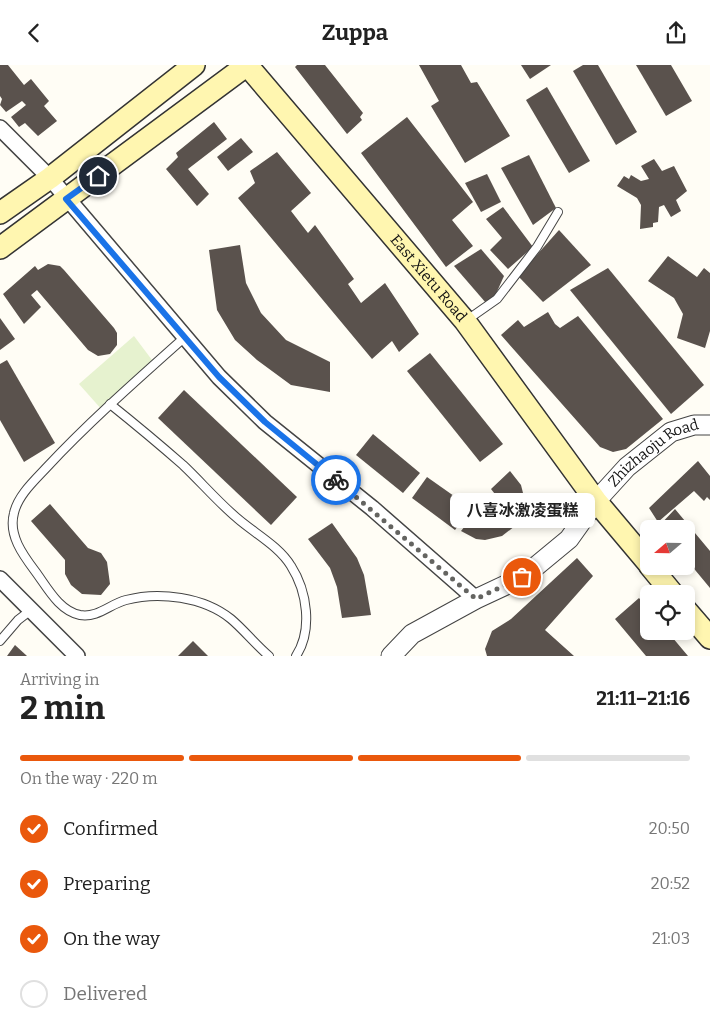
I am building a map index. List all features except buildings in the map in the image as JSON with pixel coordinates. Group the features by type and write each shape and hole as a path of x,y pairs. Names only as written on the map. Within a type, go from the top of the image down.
{"main road":[{"path":"0,213 50,178 194,65"},
{"path":"0,248 247,65"},
{"name":"East Xietu Road","path":"247,65 465,321 596,501 640,553"},
{"name":"East Xietu Road","path":"658,575 666,585"},
{"path":"695,620 709,635"}],"street":[{"path":"0,128 50,178 219,377 265,422 372,508 476,599"},
{"name":"Zhizhaoju Road","path":"391,656 412,634 476,599 507,586 529,572 569,539 596,501 627,467 671,432 694,425 709,423"},
{"path":"0,579 77,656"}],"lane":[{"path":"465,321 497,299 537,247 558,212"},
{"path":"185,337 110,404 68,445 20,499 14,513 14,527 21,552 52,595 72,613 91,615 128,599 156,596 180,598 204,605 230,619 269,656"},
{"path":"110,404 183,465 236,517 277,550 289,563 300,585 305,608 305,631 296,656"},
{"path":"0,641 18,620 31,610"}],"green space":[{"path":"134,336 155,364 103,411 79,384"}],"way so far":[{"path":"336,480 372,508 476,599 507,586 522,577"}],"place":[{"name":"八喜冰激凌蛋糕","path":"522,577"}],"route":[{"path":"98,176 66,199 219,377 265,422 336,480"}]}
